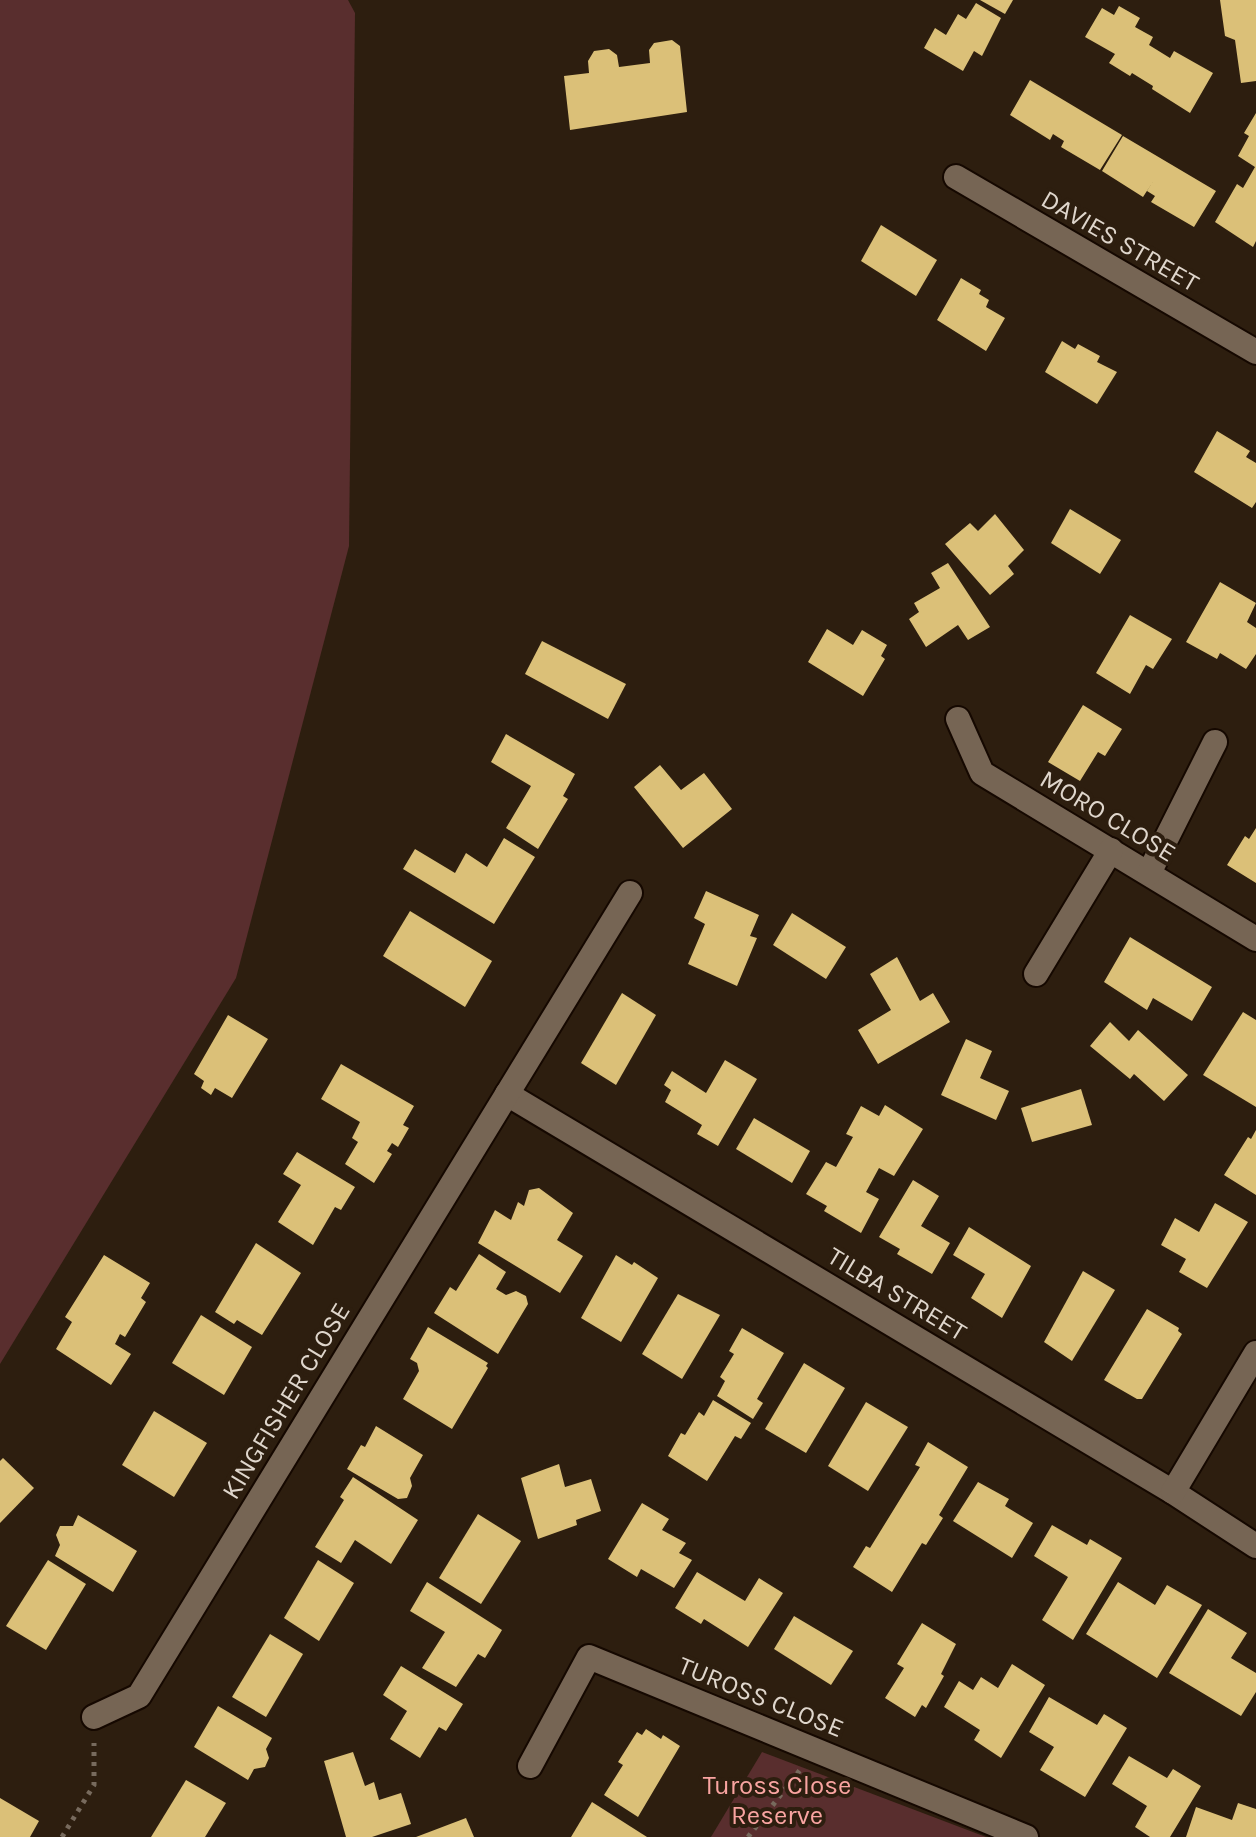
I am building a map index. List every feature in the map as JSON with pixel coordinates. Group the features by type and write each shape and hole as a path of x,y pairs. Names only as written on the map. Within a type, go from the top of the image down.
{"street":[{"name":"DAVIES STREET","path":"956,177 1256,352"},
{"name":"MORO CLOSE","path":"958,719 982,773 1256,939"},
{"path":"1149,873 1215,742"},
{"path":"1036,974 1111,850"},
{"name":"KINGFISHER CLOSE","path":"94,1717 139,1696 630,893"},
{"name":"TILBA STREET","path":"507,1094 1173,1492 1256,1546"},
{"path":"1173,1492 1256,1353"},
{"name":"TUROSS CLOSE","path":"530,1766 589,1657 1026,1837"}],"path":[{"path":"62,1837 94,1785 94,1717"},
{"path":"748,1837 799,1774 810,1747"}],"green space":[{"path":"0,0 348,0 355,13 349,546 236,978 0,1364"},
{"name":"Tuross Close Reserve","path":"762,1752 986,1837 711,1837"}],"building":[{"path":"980,0 1013,0 1005,14"},
{"path":"1220,0 1256,0 1256,81 1241,83 1235,40 1225,36"},
{"path":"976,3 1001,18 982,56 974,51 963,71 924,48 935,28 946,35 958,14 966,19"},
{"path":"1119,6 1140,18 1135,27 1153,37 1149,45 1170,58 1174,51 1213,73 1190,113 1132,73 1130,76 1109,63 1115,54 1085,37 1102,8 1114,15"},
{"path":"672,40 680,46 687,112 570,130 564,76 589,73 588,61 594,51 609,49 617,55 619,67 650,63 649,50 654,43"},
{"path":"1030,80 1122,135 1100,170 1061,147 1064,141 1053,134 1050,140 1010,115"},
{"path":"1256,113 1256,241 1253,247 1215,222 1237,184 1243,188 1255,167 1238,156 1249,136 1244,133"},
{"path":"1123,136 1216,191 1194,227 1151,202 1155,196 1147,191 1154,180 1143,197 1102,171"},
{"path":"881,225 937,260 916,296 861,261"},
{"path":"961,278 981,290 979,294 989,300 986,307 1005,318 986,351 937,320"},
{"path":"1062,341 1075,349 1078,344 1100,356 1097,362 1117,372 1097,404 1045,372"},
{"path":"1217,431 1250,451 1246,457 1256,463 1256,502 1252,508 1194,472"},
{"path":"1070,509 1121,540 1100,574 1051,543"},
{"path":"995,514 1024,550 1008,566 1014,574 990,595 945,544 970,523 978,531"},
{"path":"948,563 990,627 968,640 958,625 926,647 909,619 919,612 914,603 940,588 931,573"},
{"path":"1220,582 1256,603 1247,622 1256,628 1256,654 1246,669 1220,653 1217,659 1186,642"},
{"path":"1130,615 1172,639 1153,669 1146,665 1130,694 1096,673"},
{"path":"827,629 853,645 862,630 887,645 881,656 885,659 863,696 808,662"},
{"path":"542,641 626,684 608,719 525,674"},
{"path":"1083,705 1122,729 1105,756 1098,752 1080,781 1048,762"},
{"path":"506,734 575,774 563,796 568,799 538,849 506,828 531,786 491,762"},
{"path":"660,765 681,790 704,773 732,809 683,848 634,787"},
{"path":"1256,828 1256,883 1227,865 1245,836 1249,839"},
{"path":"504,838 535,857 494,924 403,869 415,849 455,873 466,853 487,867"},
{"path":"706,891 759,915 750,936 757,938 737,986 688,964 705,924 694,918"},
{"path":"410,911 492,961 465,1007 383,956"},
{"path":"792,913 846,947 826,979 773,945"},
{"path":"1130,937 1212,987 1192,1021 1153,998 1147,1010 1104,982"},
{"path":"897,957 920,1001 933,993 950,1022 878,1064 858,1030 891,1010 870,974"},
{"path":"622,993 656,1015 616,1085 581,1063"},
{"path":"1243,1012 1256,1020 1256,1107 1203,1075"},
{"path":"228,1015 268,1039 232,1098 215,1088 211,1095 201,1088 204,1081 194,1074"},
{"path":"1110,1022 1129,1041 1138,1030 1188,1075 1164,1101 1134,1074 1130,1079 1090,1046"},
{"path":"966,1039 992,1051 980,1078 1009,1091 996,1120 941,1095"},
{"path":"725,1060 757,1079 718,1146 697,1134 702,1125 665,1102 671,1090 664,1085 672,1071 706,1093"},
{"path":"341,1064 414,1106 403,1125 409,1128 398,1147 392,1143 387,1151 392,1154 374,1183 345,1164 358,1142 352,1138 360,1122 321,1099"},
{"path":"1081,1089 1092,1125 1032,1142 1021,1108"},
{"path":"885,1105 923,1129 894,1176 879,1168 866,1192 879,1199 861,1233 824,1211 827,1206 806,1194 826,1162 836,1167 853,1137 846,1134 861,1106 879,1116"},
{"path":"754,1118 810,1151 792,1183 736,1149"},
{"path":"1256,1130 1256,1195 1224,1175 1248,1137 1251,1139"},
{"path":"297,1152 355,1187 341,1210 335,1207 313,1245 278,1222 301,1185 283,1174"},
{"path":"913,1180 939,1196 921,1226 950,1243 932,1274 897,1254 900,1249 879,1237"},
{"path":"539,1188 573,1213 557,1240 583,1256 560,1293 478,1243 495,1210 511,1220 518,1202 524,1206 529,1190"},
{"path":"1215,1203 1248,1222 1207,1288 1179,1272 1186,1259 1161,1245 1175,1218 1199,1232"},
{"path":"969,1227 1031,1266 1002,1318 971,1298 985,1274 953,1255"},
{"path":"256,1243 301,1273 262,1335 237,1320 234,1324 215,1312"},
{"path":"479,1254 506,1272 496,1289 506,1295 516,1291 526,1296 528,1304 498,1354 434,1313 450,1287 456,1291"},
{"path":"104,1255 150,1283 141,1298 146,1302 125,1337 120,1334 115,1344 131,1354 111,1385 56,1349 72,1322 65,1317"},
{"path":"616,1255 632,1265 634,1262 658,1278 621,1342 581,1318"},
{"path":"1083,1271 1115,1290 1072,1361 1044,1342"},
{"path":"678,1294 720,1315 682,1379 642,1354"},
{"path":"1147,1309 1179,1328 1182,1334 1142,1399 1137,1399 1104,1380"},
{"path":"201,1315 252,1347 224,1395 172,1363"},
{"path":"428,1327 488,1363 452,1429 403,1399 419,1371 417,1363 410,1359"},
{"path":"742,1328 784,1353 757,1399 763,1403 753,1419 717,1396 725,1381 720,1377 734,1354 729,1351"},
{"path":"804,1363 845,1388 806,1453 765,1429"},
{"path":"713,1400 751,1423 741,1439 735,1436 707,1481 668,1456 681,1433 685,1435 699,1412 704,1416"},
{"path":"866,1402 908,1427 868,1491 828,1466"},
{"path":"154,1411 207,1443 174,1497 122,1465"},
{"path":"376,1426 423,1455 410,1478 412,1486 407,1498 398,1499 347,1469 361,1445 365,1447"},
{"path":"928,1442 968,1467 939,1515 943,1518 926,1545 922,1543 892,1592 853,1567 866,1546 870,1548 920,1467 915,1465"},
{"path":"3,1458 34,1488 0,1523 0,1461"},
{"path":"559,1464 565,1487 591,1479 601,1511 576,1520 577,1525 538,1539 521,1478"},
{"path":"353,1477 418,1520 391,1564 355,1540 341,1563 315,1547 344,1500 340,1497"},
{"path":"978,1482 1009,1499 1005,1506 1033,1523 1012,1558 953,1521"},
{"path":"642,1503 669,1519 662,1530 686,1543 679,1553 692,1560 674,1588 641,1569 637,1577 608,1559"},
{"path":"478,1514 521,1541 481,1604 439,1578"},
{"path":"78,1515 137,1551 113,1592 55,1556 60,1545 56,1535 60,1526 73,1526"},
{"path":"1052,1525 1087,1545 1090,1539 1122,1558 1073,1640 1042,1620 1068,1577 1034,1556"},
{"path":"48,1560 86,1584 46,1650 6,1626"},
{"path":"318,1560 354,1583 319,1641 284,1618"},
{"path":"697,1572 745,1601 759,1578 783,1593 748,1647 704,1619 701,1624 675,1608"},
{"path":"427,1582 502,1630 485,1658 478,1654 456,1687 422,1668 445,1632 410,1611"},
{"path":"1118,1582 1155,1605 1167,1585 1202,1605 1157,1678 1086,1634"},
{"path":"1208,1609 1247,1633 1231,1658 1256,1673 1256,1692 1241,1716 1169,1673"},
{"path":"794,1616 853,1651 831,1685 774,1649"},
{"path":"922,1623 956,1644 941,1674 944,1676 926,1708 922,1705 915,1717 885,1698 904,1668 897,1664"},
{"path":"270,1634 303,1654 266,1717 232,1697"},
{"path":"1012,1664 1045,1685 1001,1758 974,1740 980,1730 944,1707 959,1681 973,1690 981,1677 998,1688"},
{"path":"401,1666 463,1704 446,1731 439,1727 420,1758 390,1739 407,1711 383,1695"},
{"path":"1049,1697 1097,1725 1104,1714 1127,1728 1085,1797 1040,1770 1054,1747 1029,1732"},
{"path":"218,1706 272,1738 266,1749 269,1758 265,1767 254,1769 248,1780 194,1747"},
{"path":"646,1729 680,1746 638,1817 604,1795 623,1765 618,1762 637,1732 642,1735"},
{"path":"353,1752 365,1786 374,1782 379,1800 401,1793 411,1824 372,1837 346,1837 324,1761"},
{"path":"1129,1756 1167,1778 1173,1769 1201,1786 1170,1837 1150,1837 1135,1827 1147,1806 1112,1784"},
{"path":"186,1780 226,1803 205,1837 151,1837"},
{"path":"0,1798 39,1821 30,1837 0,1837"},
{"path":"592,1802 647,1837 571,1837"},
{"path":"1238,1803 1256,1809 1256,1837 1186,1837 1196,1807 1232,1820"},
{"path":"466,1818 474,1837 416,1837"}]}
